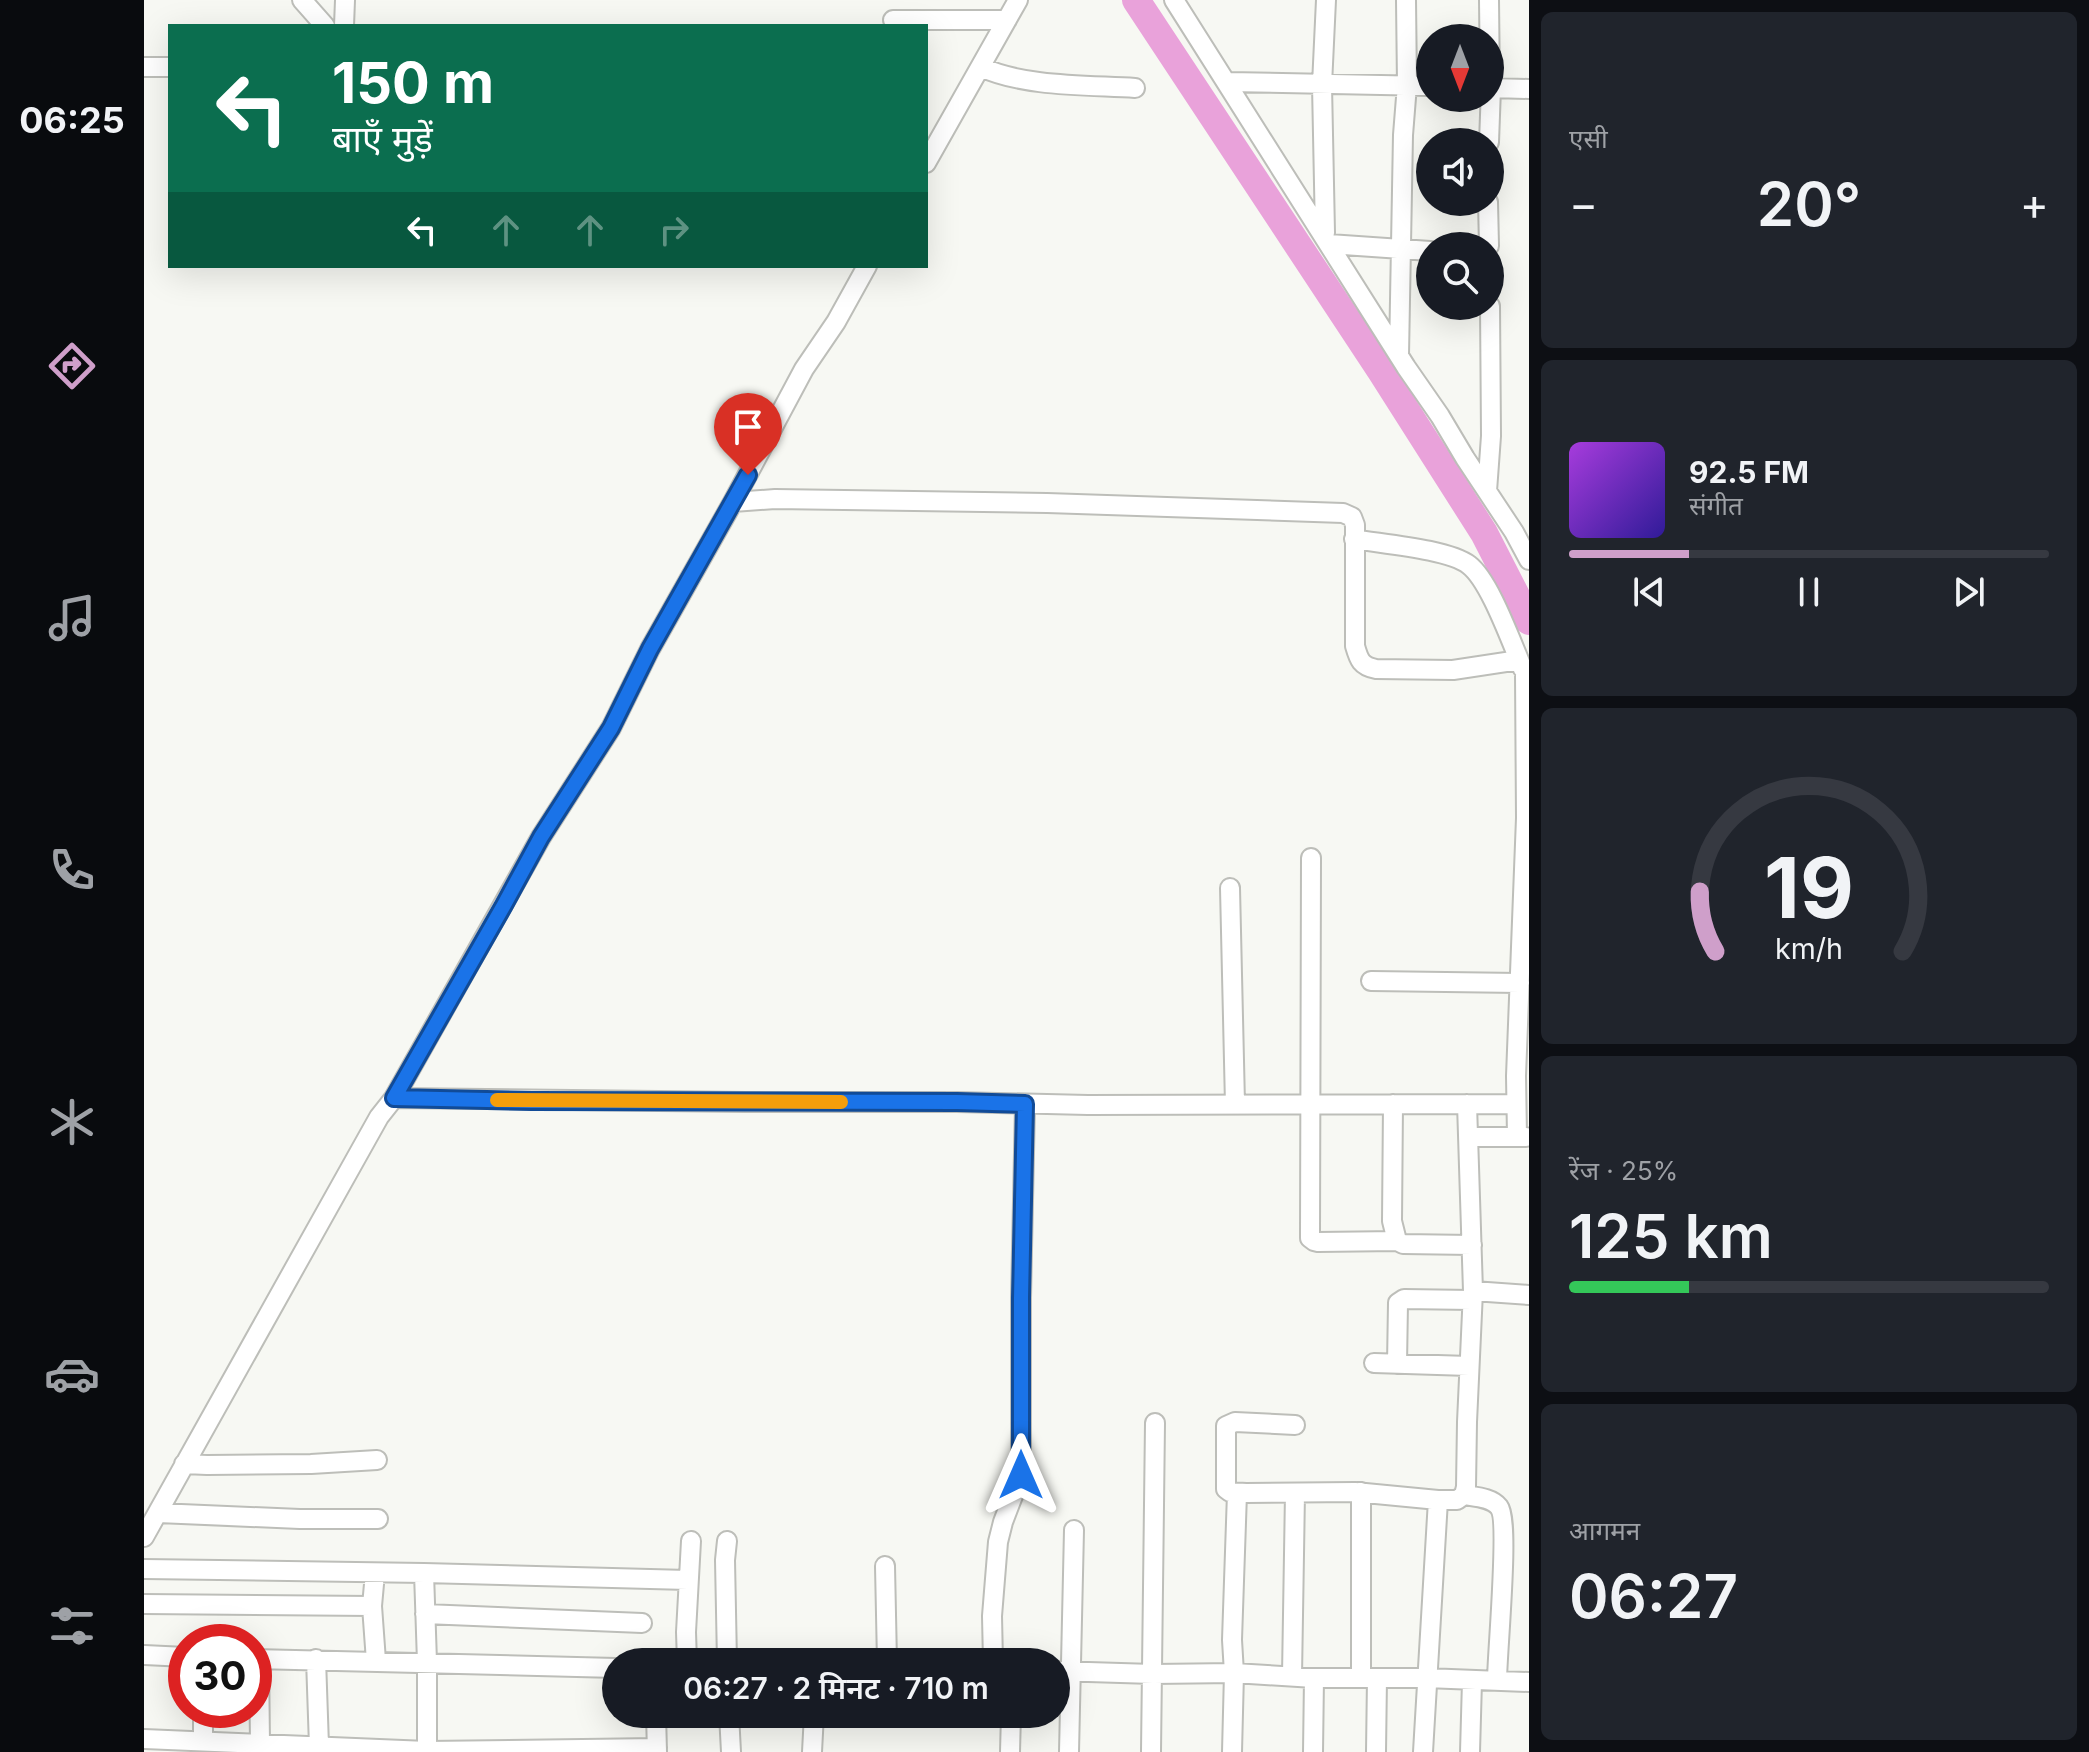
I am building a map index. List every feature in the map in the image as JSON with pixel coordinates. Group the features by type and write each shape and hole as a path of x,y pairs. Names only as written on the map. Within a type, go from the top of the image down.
{"street":[{"path":"302,0 323,24"},
{"path":"344,24 345,0"},
{"path":"932,143 981,67 1018,0"},
{"path":"1174,0 1529,560"},
{"path":"1326,0 1322,85 1327,240"},
{"path":"1399,355 1403,135 1407,85 1406,0"},
{"path":"1489,0 1490,24"},
{"path":"893,20 1007,20"},
{"path":"144,67 168,67"},
{"path":"981,67 1004,77 1135,88"},
{"path":"1228,82 1416,85"},
{"path":"1504,88 1529,89"},
{"path":"1327,240 1416,250"},
{"path":"144,1537 379,1117 394,1098 541,837 611,728 650,649 804,369 836,322 866,268"},
{"path":"1487,491 1491,436 1490,320"},
{"path":"733,502 775,499 1047,503 1343,513 1352,517 1355,525 1355,646 1360,662 1367,668 1376,669 1524,672"},
{"path":"1354,539 1450,555 1469,565 1484,581 1524,672 1526,818 1516,1104 1523,1137 1469,1137"},
{"path":"1311,858 1311,1240 1472,1245"},
{"path":"1230,888 1235,1104"},
{"path":"1371,981 1520,983"},
{"path":"394,1098 1025,1104 1516,1104"},
{"path":"993,1648 998,1542 1022,1466 1020,1313 1025,1104"},
{"path":"1393,1104 1392,1221 1397,1241"},
{"path":"1295,1425 1235,1422 1226,1426 1226,1489 1237,1493 1361,1492 1438,1500 1457,1500 1464,1495 1473,1295 1467,1104"},
{"path":"1397,1364 1398,1303 1404,1299 1529,1295"},
{"path":"1374,1363 1469,1366"},
{"path":"1151,1752 1155,1423"},
{"path":"184,1464 311,1464 377,1460"},
{"path":"1361,1492 1369,1678 1376,1752"},
{"path":"1232,1752 1237,1493"},
{"path":"1292,1676 1295,1493"},
{"path":"1464,1495 1490,1500 1503,1515 1497,1681"},
{"path":"1423,1752 1438,1500"},
{"path":"158,1513 378,1519"},
{"path":"1066,1648 1074,1530"},
{"path":"687,1648 691,1541"},
{"path":"727,1541 727,1648"},
{"path":"144,1569 375,1573 689,1570 725,1560"},
{"path":"885,1566 887,1648"},
{"path":"375,1573 372,1606 376,1661"},
{"path":"424,1573 427,1751"},
{"path":"144,1604 372,1606"},
{"path":"425,1614 642,1623"},
{"path":"144,1655 168,1656"},
{"path":"272,1659 602,1668"},
{"path":"316,1659 319,1746"},
{"path":"1070,1671 1529,1682"},
{"path":"1313,1752 1314,1678"},
{"path":"1470,1752 1472,1681"},
{"path":"203,1728 203,1741"},
{"path":"259,1728 260,1744"},
{"path":"144,1739 427,1751 657,1750 656,1728"},
{"path":"730,1728 731,1752"},
{"path":"812,1752 813,1728"},
{"path":"1010,1752 1011,1728"},
{"path":"1068,1728 1069,1752"}],"waterway":[{"path":"1136,0 1484,533 1529,621"}],"slow traffic":[{"path":"497,1100 841,1102"}],"route":[{"path":"748,475 650,649 611,728 541,837 394,1098 1025,1104 1021,1475"}]}
